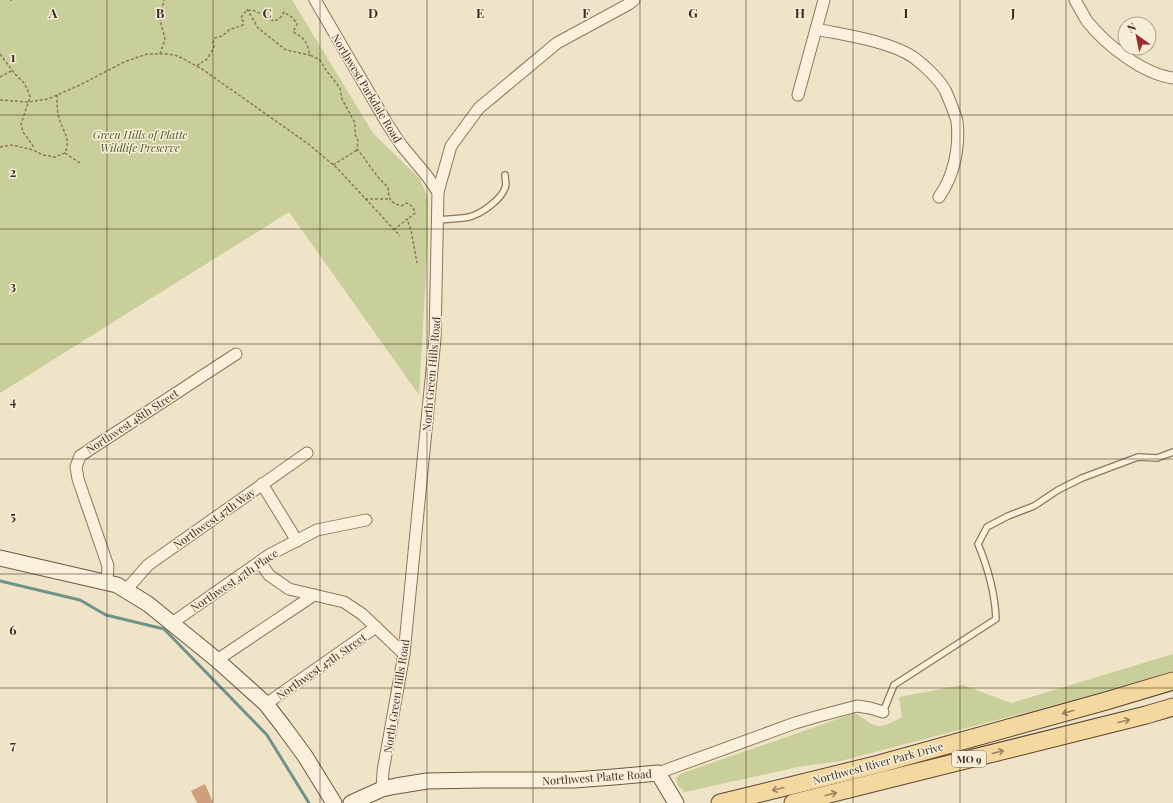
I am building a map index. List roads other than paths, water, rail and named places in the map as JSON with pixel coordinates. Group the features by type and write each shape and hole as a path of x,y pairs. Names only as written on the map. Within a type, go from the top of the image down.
{"main road":[{"name":"Northwest River Park Drive","path":"720,803 879,764 1173,681"},
{"name":"Northwest River Park Drive","path":"793,803 1173,707"}],"street":[{"name":"Northwest Parkdale Road","path":"315,0 388,125 402,146 438,192"},
{"name":"North Green Hills Road","path":"389,787 383,771 404,654 435,340 438,192 451,146 479,108 557,43 634,0"},
{"path":"798,95 824,0"},
{"path":"1075,0 1087,21 1105,40 1132,62 1164,77 1173,78"},
{"path":"816,29 871,41 896,49 913,57 932,74 944,89 956,120 957,139 955,164 946,188 939,197"},
{"name":"Northwest 48th Street","path":"107,582 108,566 78,479 76,467 80,456 236,354"},
{"name":"Northwest 47th Way","path":"126,590 148,565 307,453"},
{"path":"262,484 297,540"},
{"name":"Northwest 47th Place","path":"172,623 269,555 297,540 317,530 366,520"},
{"path":"0,558 117,585 148,604 217,660 266,704 284,726 305,756 334,803"},
{"path":"260,562 269,575 289,589 344,602 362,614 404,654"},
{"path":"217,660 314,595"},
{"name":"Northwest 47th Street","path":"266,704 376,627"},
{"name":"Northwest Platte Road","path":"351,803 389,787 427,781 574,780 614,778 658,772 820,716 857,706 883,712"},
{"path":"658,772 676,803"}],"lane":[{"path":"437,220 456,219 471,216 484,210 495,201 505,189 505,175"},
{"path":"883,712 894,685 996,618 995,603 988,572 978,544 987,527 1008,516 1034,506 1058,490 1082,478 1138,457 1157,458 1173,452"}],"waterway":[{"path":"0,581 80,600 106,615 164,629 267,735 309,803"}],"park label":[{"name":"Green Hills of Platte Wildlife Preserve","path":"140,140"}]}
